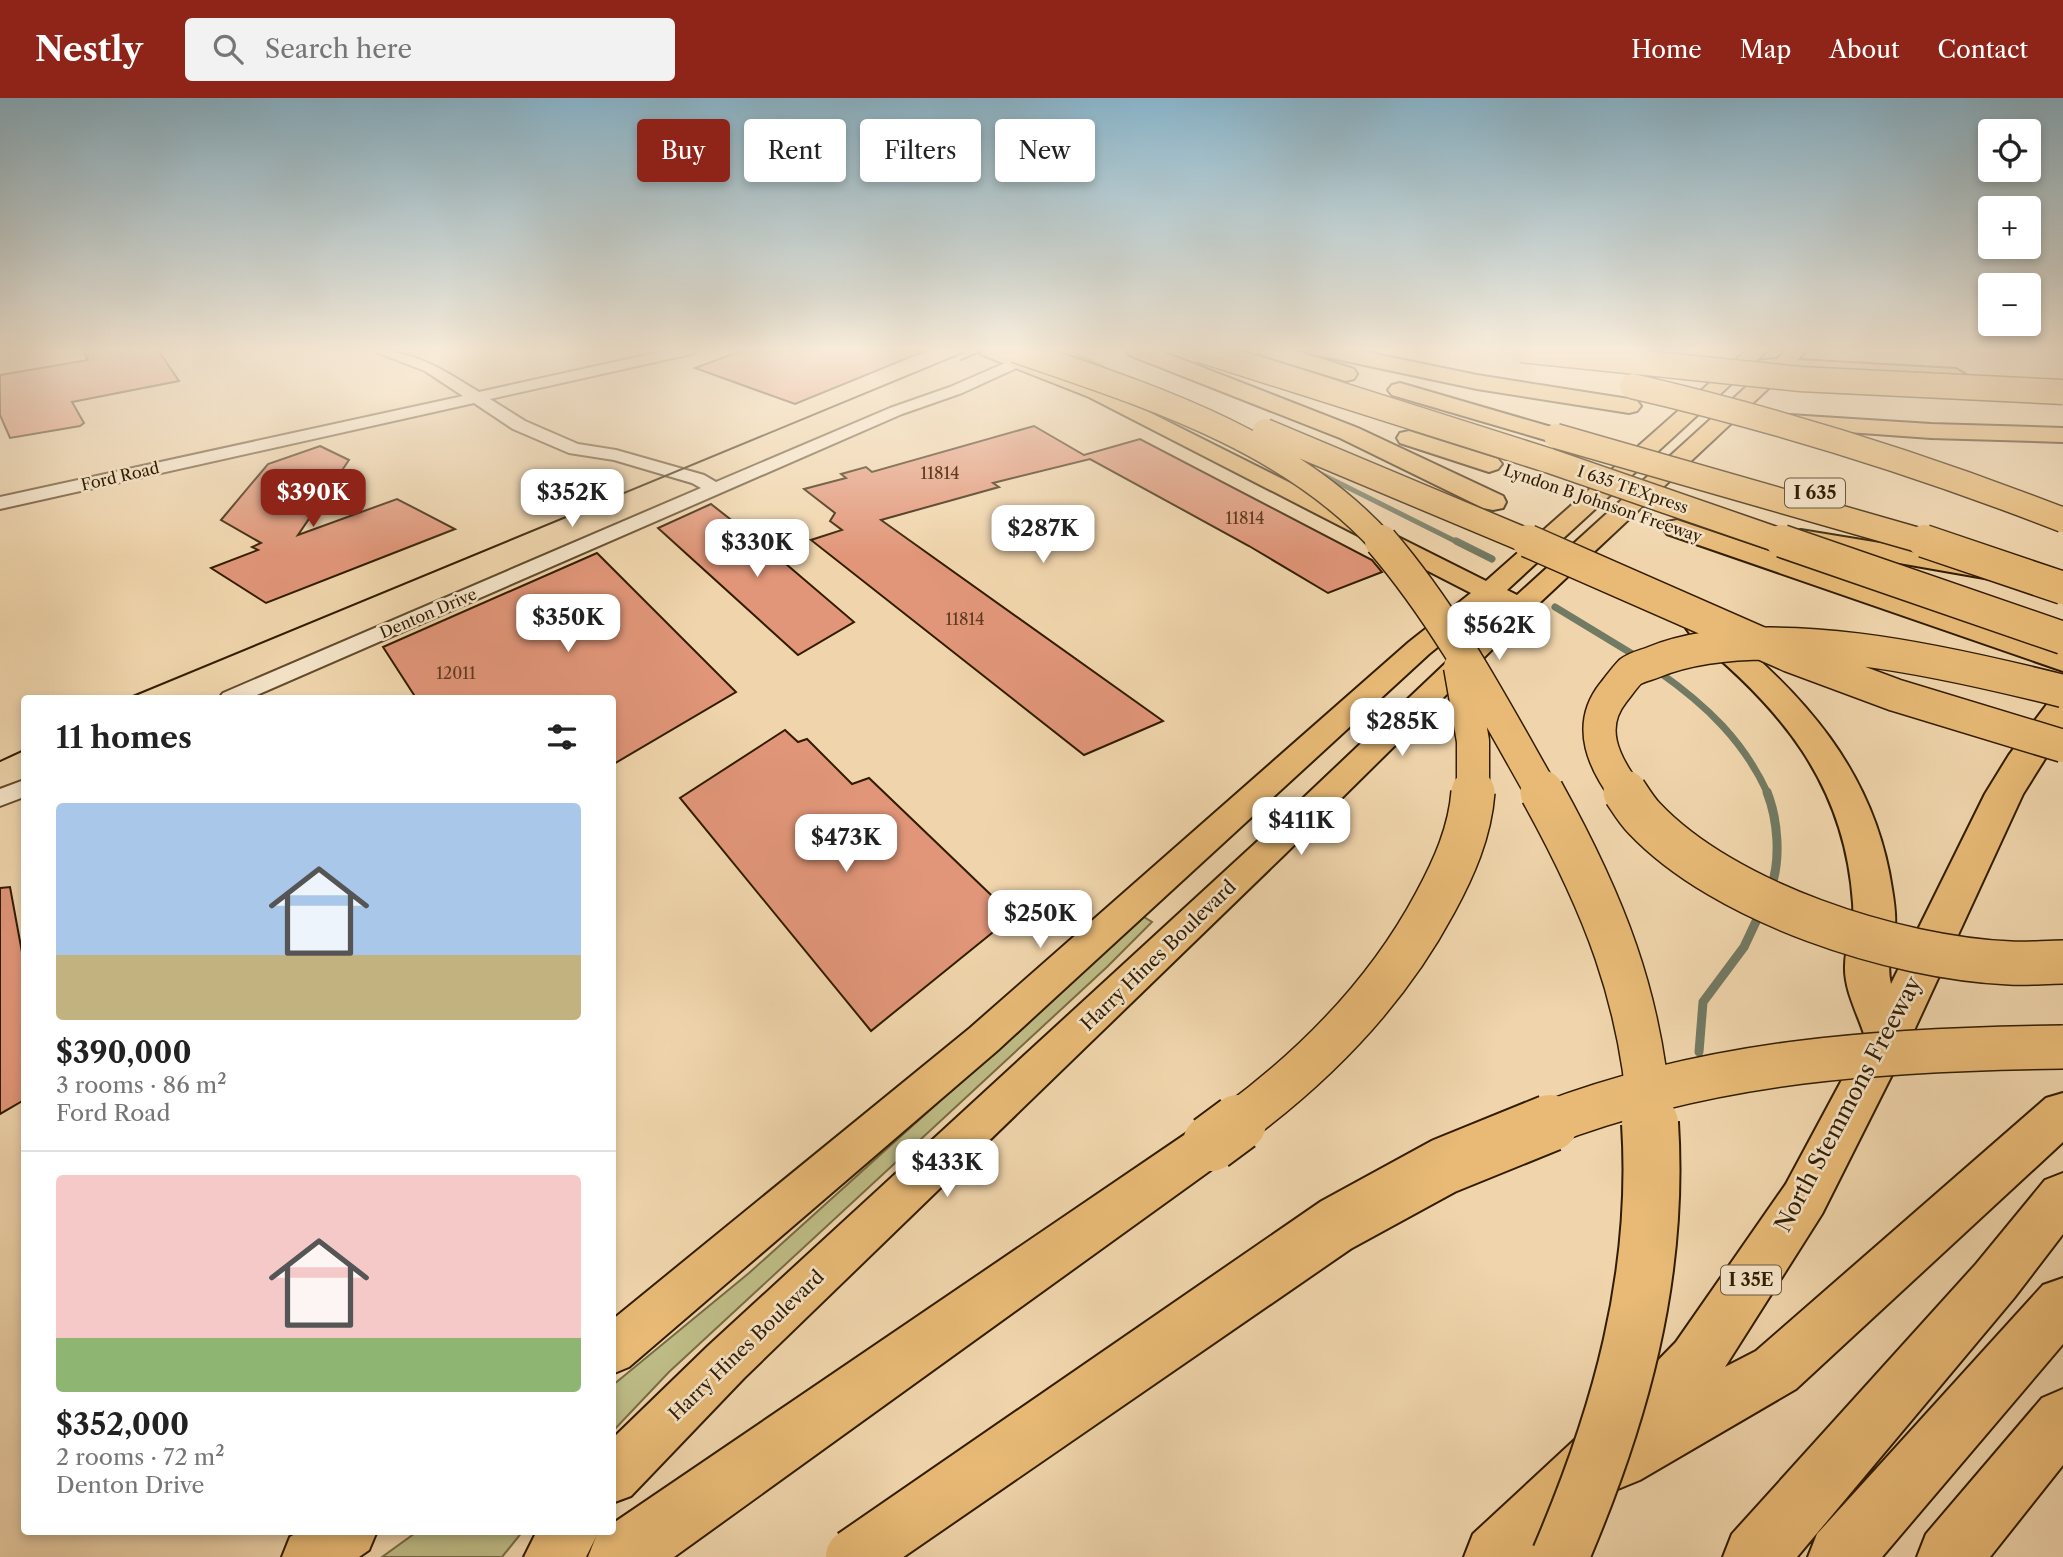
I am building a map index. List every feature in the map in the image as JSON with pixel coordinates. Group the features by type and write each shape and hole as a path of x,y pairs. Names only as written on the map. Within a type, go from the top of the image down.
{"highway":[{"path":"1192,418 1266,453 1321,487 1365,526 1412,575 1495,709 1587,876 1608,924 1640,1031 1651,1111 1653,1173 1642,1300 1609,1440 1560,1557"},
{"path":"1215,418 1346,463 1812,665 1963,717 2063,746"},
{"path":"1311,418 1349,433 1493,502 1621,575 1697,623 1756,673 1803,723 1831,765 1863,834 1871,881 1874,923 1867,971 1888,1037"},
{"name":"Lyndon B Johnson Freeway","path":"1348,418 1489,464 1688,523 2063,662"},
{"name":"I 635 TEXpress","path":"1415,418 1550,461 2063,638"},
{"name":"I 635 TEXpress","path":"1450,418 1562,453 2063,623"},
{"path":"1511,418 1918,538 2063,588"},
{"name":"I 635","path":"1513,418 2063,562"},
{"path":"1746,418 1931,431 2063,435"},
{"path":"1762,418 1955,478 2063,520"},
{"path":"1688,523 1997,571 2063,578"},
{"path":"620,1557 1211,1143 1289,1083 1335,1038 1385,981 1420,934 1458,858 1470,816 1474,750 1466,689 1453,641"},
{"path":"2063,691 1979,671 1870,653 1781,643 1730,644 1678,651 1639,668 1609,696 1600,719 1602,745 1611,771 1638,811 1678,847 1754,893 1828,926 1916,951 2000,963 2063,962"},
{"name":"North Stemmons Freeway","path":"1496,1557 1658,1402 1696,1361 1727,1318 1804,1199 1888,1037 2004,794 2027,755 2063,706"},
{"path":"854,1557 1336,1225 1392,1191 1478,1149 1555,1119 1619,1100 1794,1062 1906,1051 2063,1047"},
{"path":"1567,1488 1776,1370 2063,1112"},
{"path":"1755,1557 1995,1281 2063,1195"},
{"path":"1840,1557 2063,1303"},
{"path":"1949,1557 2063,1418"}],"main road":[{"path":"1146,418 1489,592 1524,603"},
{"path":"616,1349 984,1039 1419,648 1489,592 1683,418"},
{"name":"Harry Hines Boulevard","path":"616,1473 726,1362 1338,783 1524,603 1726,418"},
{"path":"1293,763 1338,783"},
{"path":"310,1557 345,1535"},
{"path":"552,1557 569,1535"}],"street":[{"name":"Ford Road","path":"0,491 122,470 357,418"},
{"path":"509,418 575,449 586,459 680,490 715,489"},
{"name":"Denton Drive","path":"238,695 880,418"},
{"name":"Ford Road","path":"0,503 122,470"},
{"path":"0,798 21,789"}],"shaded area":[{"path":"1144,917 1152,922 1107,967 669,1372 616,1428 616,1383 749,1273"},
{"path":"412,1535 520,1535 502,1557 382,1557"}],"building":[{"path":"1,418 81,418 84,423 80,426 10,438"},
{"path":"1034,426 1084,455 1140,439 1372,560 1382,572 1328,593 1249,546 1090,459 993,483 999,487 881,520 1163,721 1084,755 811,540 842,530 830,521 835,513 804,489 846,478 841,474 866,467 872,472"},
{"path":"320,446 349,460 298,535 397,499 455,529 266,603 211,568 258,550 252,547 261,543 221,520 268,464"},
{"path":"711,504 854,622 798,655 658,528"},
{"path":"597,553 736,692 616,763 616,695 414,695 383,647"},
{"path":"785,730 798,742 807,739 852,784 869,778 1013,916 871,1031 680,798"},
{"path":"10,887 21,947 21,1102 0,1114 0,888"}],"waterway":[{"path":"1313,470 1459,543"},
{"path":"1456,541 1492,559"},
{"path":"1555,607 1639,658"},
{"path":"1659,672 1708,711 1722,726 1747,757 1767,792"},
{"path":"1767,792 1774,815 1777,840 1776,865 1771,888"},
{"path":"1699,1052 1703,1002 1744,947 1760,913"}],"tram line":[{"path":"135,695 805,418"},
{"path":"0,761 21,751"}]}
